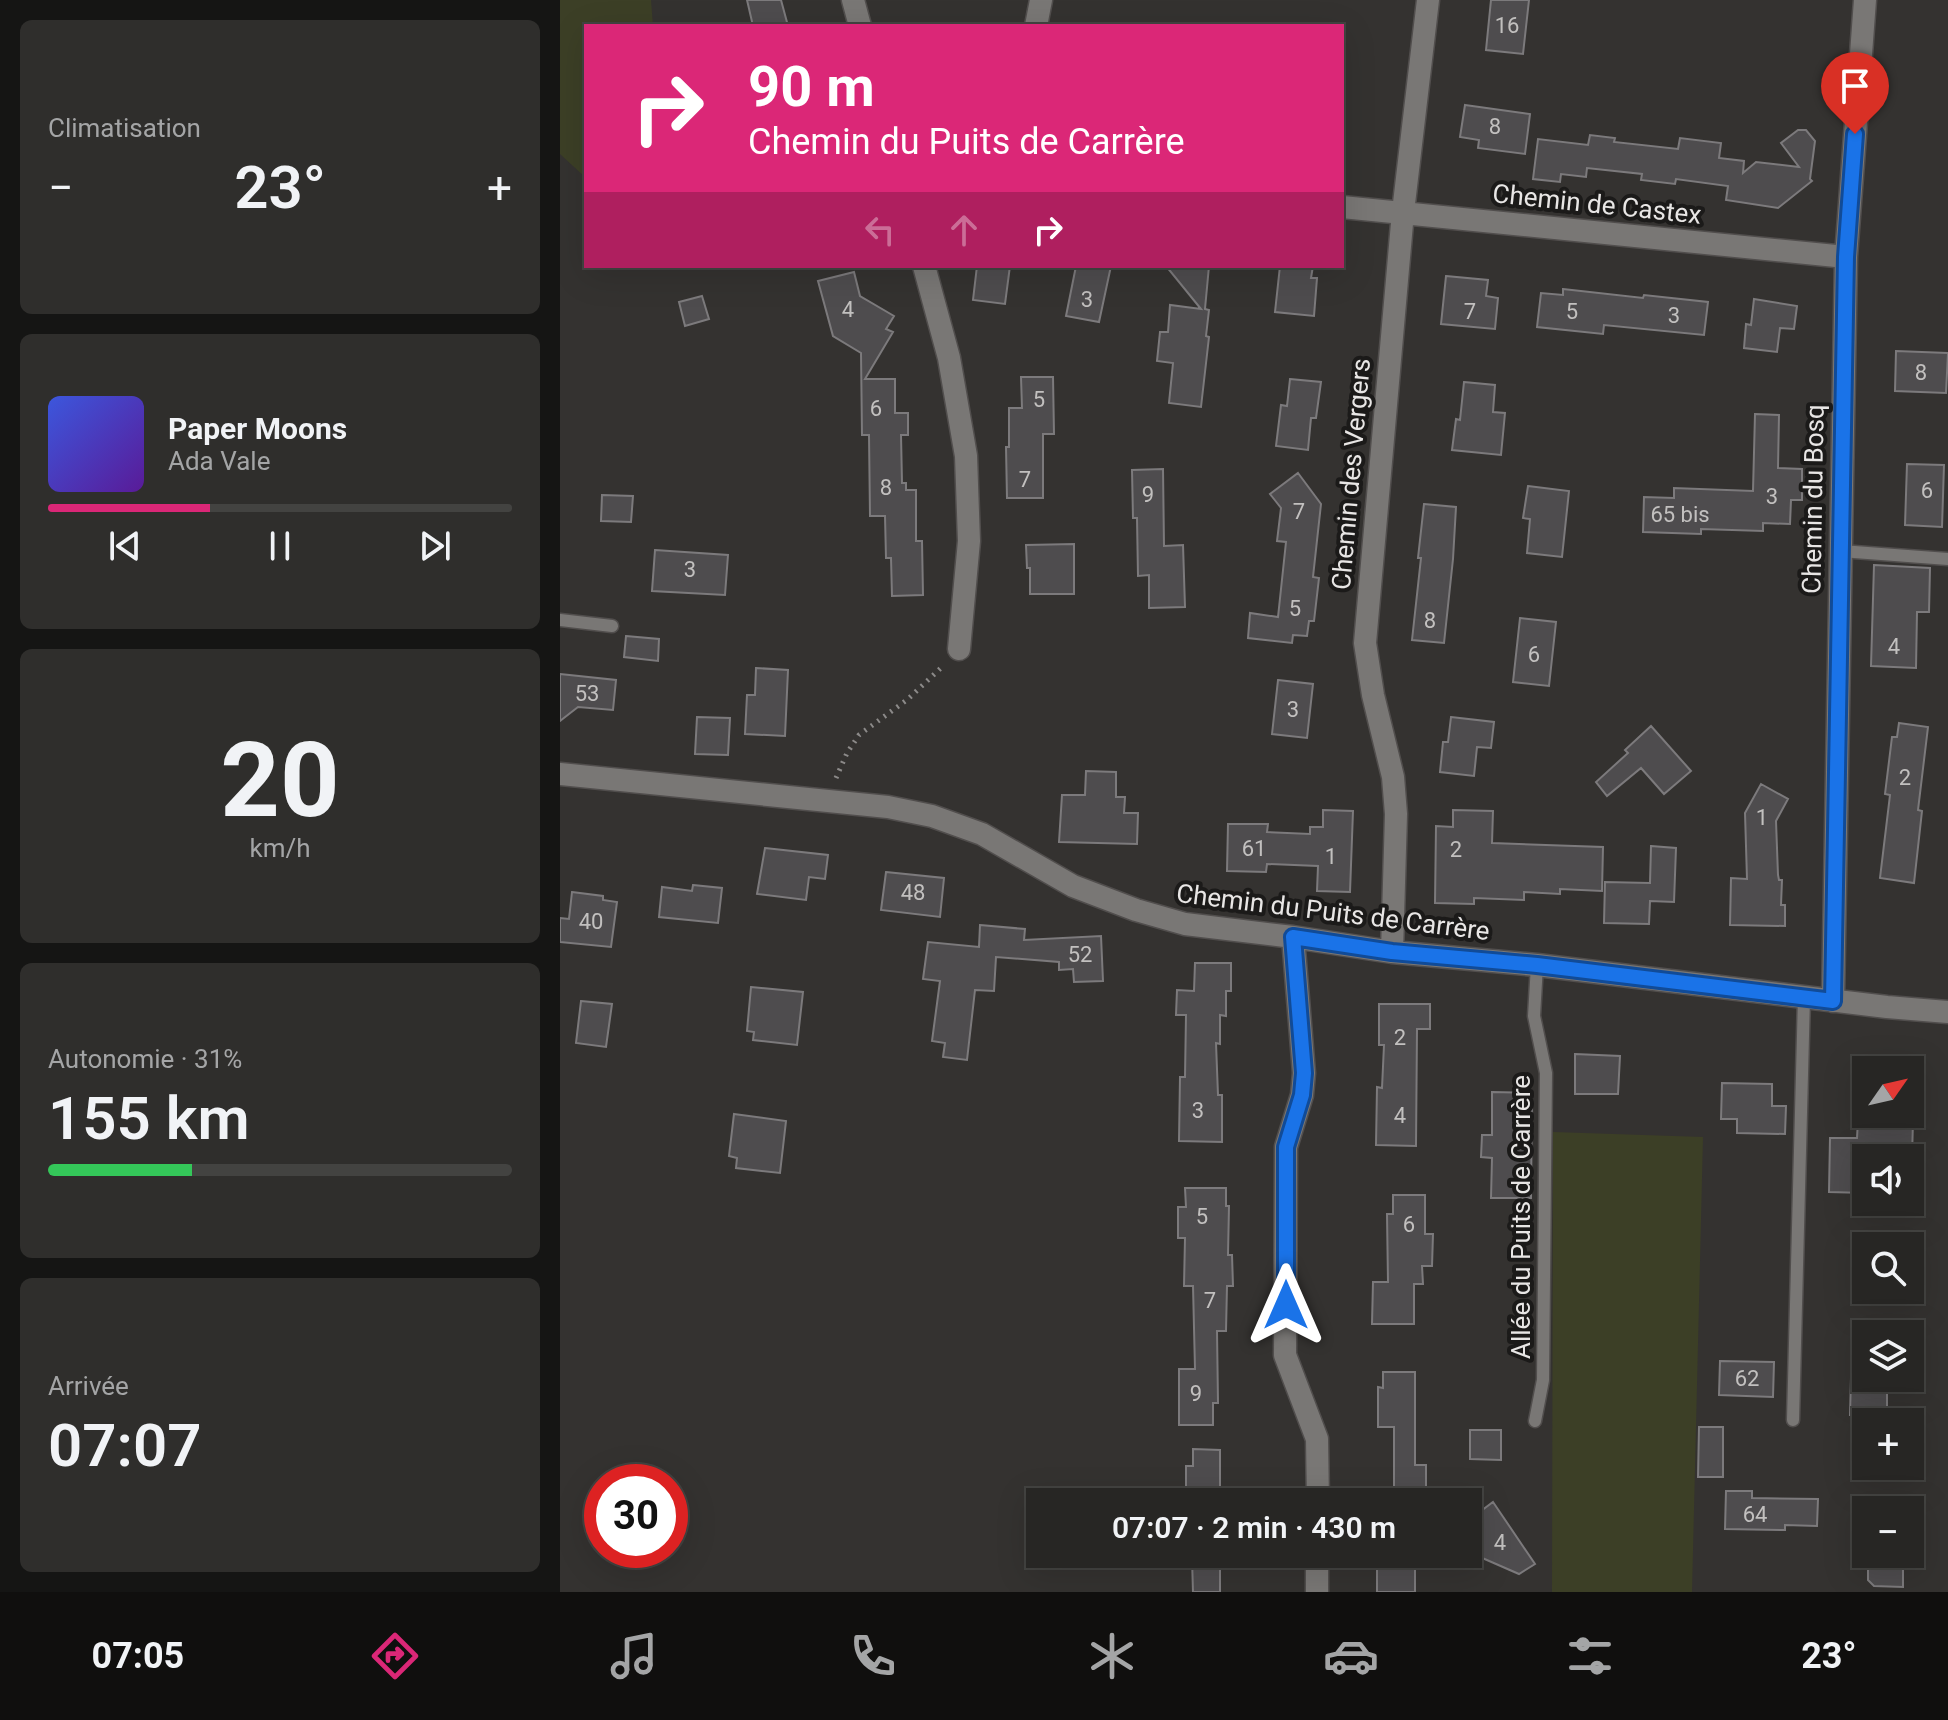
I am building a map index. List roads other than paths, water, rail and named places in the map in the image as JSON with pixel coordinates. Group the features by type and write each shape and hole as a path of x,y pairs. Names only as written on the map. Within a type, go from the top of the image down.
{"street":[{"path":"853,0 859,24"},
{"path":"1036,24 1041,0"},
{"name":"Chemin des Vergers","path":"1392,952 1396,814 1393,777 1373,695 1365,643 1403,212 1428,0"},
{"name":"Chemin du Bosq","path":"1833,1001 1846,257 1865,0"},
{"name":"Chemin de Castex","path":"1344,207 1846,257"},
{"path":"925,268 949,358 966,456 969,541 959,649"},
{"name":"Chemin du Puits de Carrère","path":"560,774 888,807 982,834 1073,886 1148,914 1185,924 1392,952 1537,965 1948,1012"},
{"path":"1293,937 1304,1073 1302,1095 1286,1147 1285,1355 1317,1439 1318,1488"},
{"path":"1317,1568 1317,1592"}],"lane":[{"path":"1841,551 1948,559"},
{"path":"560,620 612,626"},
{"name":"Allée du Puits de Carrère","path":"1535,1421 1543,1380 1546,1073 1534,1016 1537,965"},
{"path":"1793,1420 1804,997"}]}
